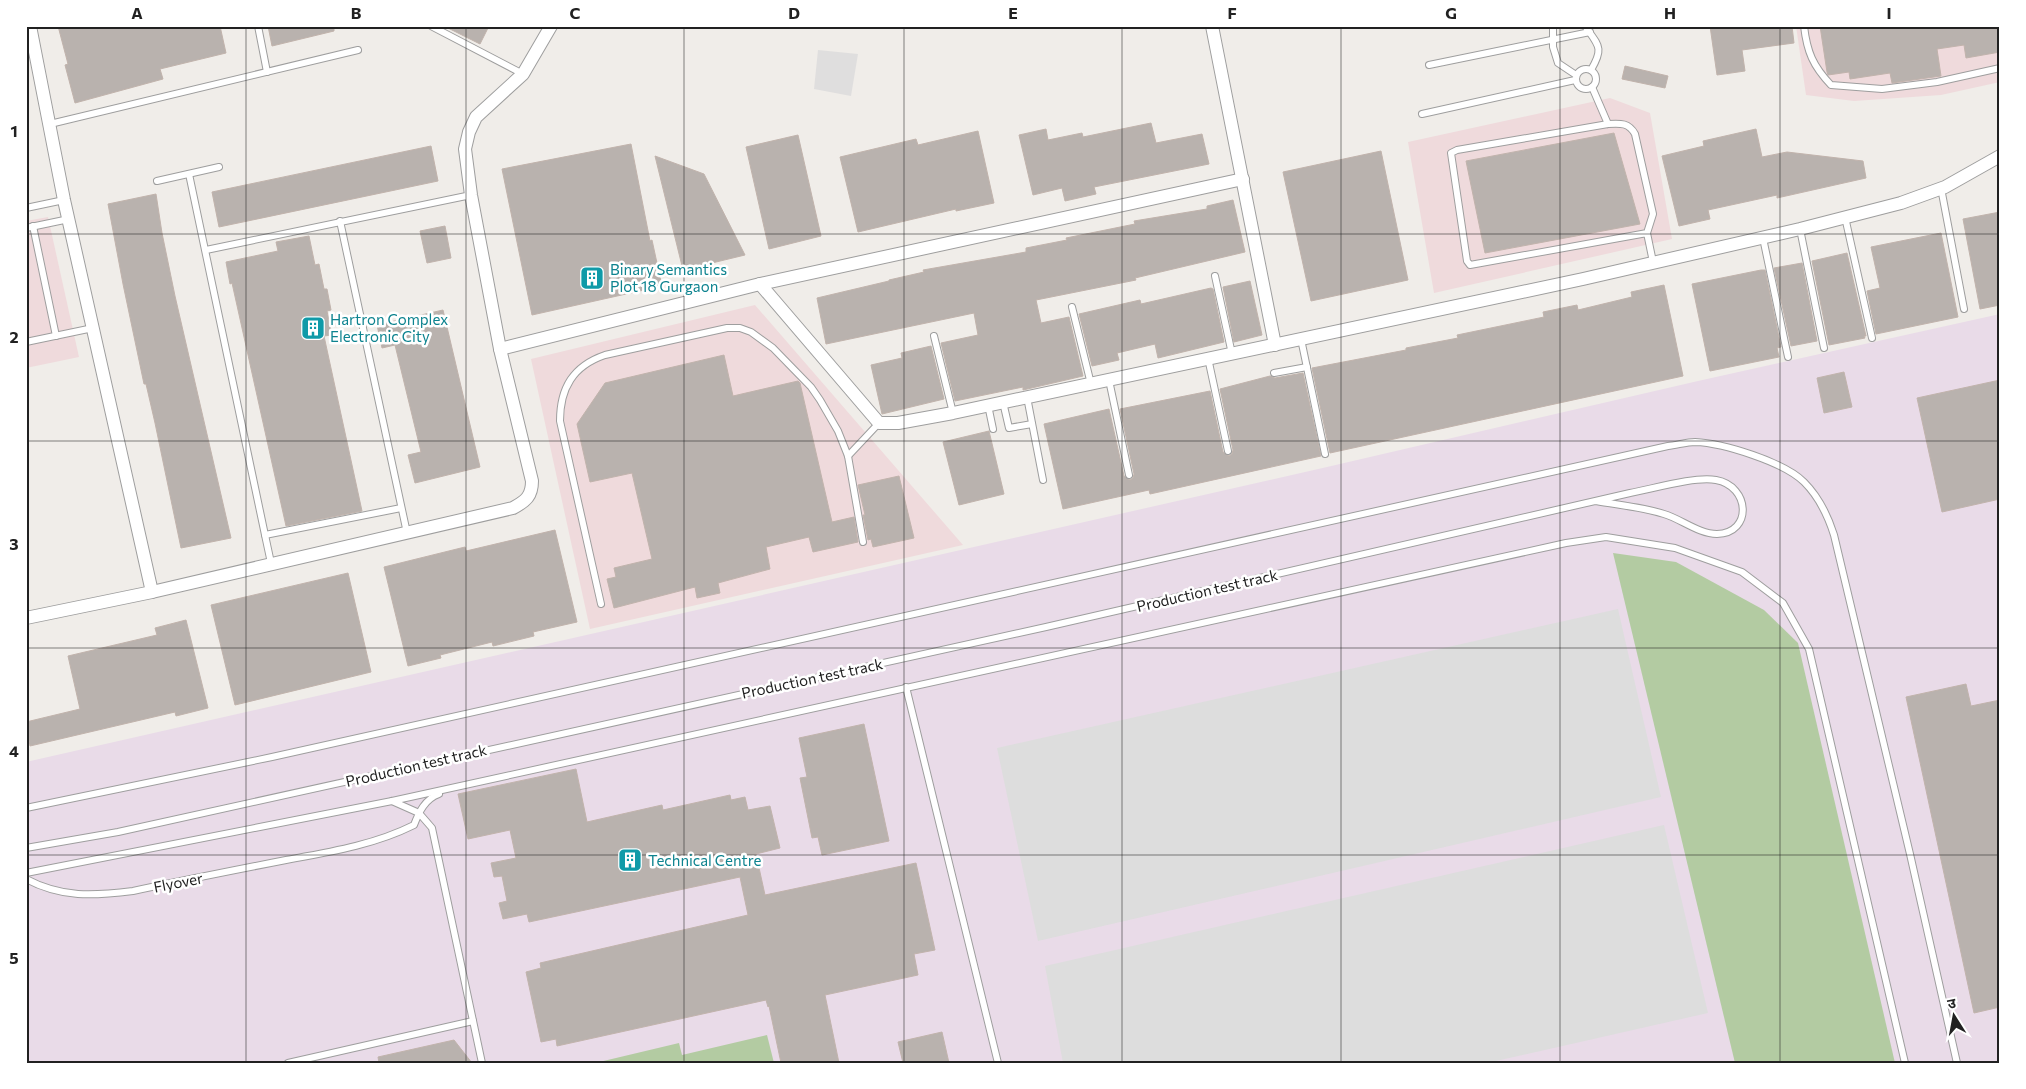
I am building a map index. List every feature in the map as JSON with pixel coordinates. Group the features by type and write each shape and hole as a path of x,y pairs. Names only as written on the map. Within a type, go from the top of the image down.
{"street":[{"path":"30,26 64,200 152,592"},
{"path":"26,618 152,592 513,508 525,502 532,493 530,468 500,349 471,195 465,149 468,132 476,117 524,74 551,26"},
{"path":"1212,26 1275,345"},
{"path":"760,284 879,423 898,423 1275,345 1763,238 1900,203 1941,188 2000,156"},
{"path":"500,349 760,284 1243,179"}],"lane":[{"path":"258,26 267,72"},
{"path":"431,26 524,74"},
{"path":"1422,114 1576,77 1580,70 1585,68 1591,70 1596,77 1596,83 1592,87 1587,90 1581,89 1576,77 1558,63 1555,54 1553,26"},
{"path":"1804,26 1806,42 1816,69 1831,84 1882,90 1938,82 2000,68"},
{"path":"1429,64 1587,29 1599,51 1599,56 1591,70"},
{"path":"50,124 358,50"},
{"path":"1592,87 1608,124"},
{"path":"1647,233 1475,266 1470,265 1467,261 1452,154 1457,150 1608,124 1624,124 1632,128 1654,214 1647,233 1653,262"},
{"path":"157,181 219,167"},
{"path":"189,174 271,563"},
{"path":"1941,188 1964,309"},
{"path":"206,250 471,195"},
{"path":"26,208 64,200"},
{"path":"1845,217 1872,338"},
{"path":"56,336 30,227 69,219"},
{"path":"340,221 407,532"},
{"path":"1800,229 1824,348"},
{"path":"1763,238 1788,357"},
{"path":"1215,276 1232,354"},
{"path":"1072,308 1091,384"},
{"path":"26,342 93,328"},
{"path":"601,604 560,421 563,392 582,365 592,359 727,328 740,328 750,332 773,348 811,387 834,425 848,456 863,542"},
{"path":"934,336 953,413"},
{"path":"1301,338 1325,454"},
{"path":"1208,358 1228,451"},
{"path":"1274,374 1307,367"},
{"path":"1109,380 1129,474"},
{"path":"1027,397 1043,480"},
{"path":"1003,402 1008,428 1032,424"},
{"path":"988,405 993,429"},
{"path":"848,456 879,423"},
{"path":"26,808 272,757 1649,450 1695,442 1724,447 1759,458 1784,469 1803,481 1828,516 1910,854 1957,1063"},
{"name":"Production test track","path":"26,848 118,832 1046,627 1596,501 1694,480 1715,479 1730,483 1738,492 1743,505 1742,517 1736,526 1728,532 1716,534 1664,514 1596,501"},
{"path":"265,535 401,508"},
{"path":"26,873 392,801 1336,593 1566,543 1606,537 1675,548 1742,572 1783,603 1809,649 1905,1063"},
{"path":"906,687 998,1063"},
{"name":"Flyover","path":"26,879 44,888 70,894 101,895 133,891 330,852 371,843 414,825 418,813 434,796 459,786"},
{"path":"392,801 418,813 432,828 482,1063"},
{"path":"288,1063 473,1021"}],"shaded area":[{"path":"1796,26 2000,26 2000,82 1941,95 1854,101 1806,95"},
{"path":"818,50 858,54 851,96 814,89"},
{"path":"1610,98 1650,113 1672,239 1434,293 1408,142"},
{"path":"48,217 79,357 26,368 26,221"},
{"path":"755,305 963,545 590,629 531,359"},
{"path":"2000,314 2000,1063 26,1063 26,762 1698,381"},
{"path":"1618,609 1661,797 1038,941 997,748"},
{"path":"1664,825 1708,1013 1487,1063 1063,1063 1045,966"}],"green space":[{"path":"1613,553 1676,562 1764,610 1798,643 1895,1063 1735,1063"},
{"path":"767,1035 774,1063 595,1063 679,1043 682,1055"}],"building":[{"path":"58,26 220,26 226,53 160,69 163,79 75,103 65,65 68,64"},
{"path":"268,26 334,26 334,31 272,46"},
{"path":"444,26 489,26 480,44"},
{"path":"1710,26 1792,26 1794,43 1742,50 1745,71 1717,75"},
{"path":"1820,26 2000,26 2000,52 1966,58 1964,45 1937,49 1941,76 1892,83 1890,73 1850,79 1849,72 1828,75"},
{"path":"1625,66 1668,76 1665,88 1622,79"},
{"path":"1151,123 1156,143 1202,134 1209,164 1094,187 1096,194 1065,201 1062,188 1033,195 1019,135 1046,129 1048,140 1082,133 1083,137"},
{"path":"1756,129 1762,157 1787,152 1863,161 1866,178 1777,198 1777,195 1708,210 1710,219 1679,226 1662,156 1704,146 1703,141"},
{"path":"978,131 994,203 956,211 956,209 858,232 840,157 916,139 918,145"},
{"path":"1614,133 1640,224 1485,253 1466,161"},
{"path":"798,135 821,236 769,249 746,147"},
{"path":"631,144 650,241 652,240 662,286 532,315 502,169"},
{"path":"431,146 438,181 219,227 212,192"},
{"path":"1381,151 1408,280 1311,301 1283,172"},
{"path":"655,156 704,174 745,255 683,270"},
{"path":"156,194 175,296 231,538 181,548 155,423 146,384 144,384 108,204"},
{"path":"1233,200 1245,252 1135,278 1136,280 1036,300 1041,323 1069,317 1083,376 1023,390 1023,387 955,401 941,343 978,335 974,313 826,344 817,298 924,272 923,270 1026,252 1026,248 1135,224 1134,221 1207,209 1207,206"},
{"path":"2000,212 2000,305 1980,309 1963,219"},
{"path":"445,226 451,258 427,263 420,231"},
{"path":"1941,233 1958,317 1876,334 1867,291 1880,288 1871,247"},
{"path":"309,236 315,265 319,264 324,289 327,289 331,310 327,311 332,335 324,336 362,511 286,526 226,262 278,251 276,242"},
{"path":"1847,253 1866,336 1864,336 1865,338 1829,345 1812,261"},
{"path":"1802,263 1817,341 1791,346 1774,268"},
{"path":"1765,270 1781,347 1777,348 1779,357 1710,371 1692,284"},
{"path":"1250,281 1262,335 1234,342 1223,287"},
{"path":"1664,285 1683,376 1330,453 1312,368 1458,338 1457,335 1544,317 1543,312 1577,305 1578,310 1632,297 1631,292"},
{"path":"1213,289 1224,342 1158,358 1155,344 1117,353 1119,360 1092,366 1079,314 1140,300 1141,304"},
{"path":"443,310 480,467 415,483 408,455 421,452 395,345 382,348 377,325"},
{"path":"931,346 944,399 882,414 871,365 902,358 901,353"},
{"path":"724,355 733,396 798,381 800,383 832,522 854,517 858,542 813,552 809,537 766,547 770,569 718,583 720,593 697,598 695,587 614,608 607,579 616,577 614,568 652,559 632,473 590,482 577,424 605,383"},
{"path":"1844,372 1852,407 1824,413 1817,378"},
{"path":"1303,373 1321,456 1150,494 1149,490 1063,509 1044,424 1109,409 1124,476 1130,480 1134,474 1120,409 1210,391 1223,452 1229,456 1233,450 1220,389 1270,376 1275,378"},
{"path":"2000,380 2000,499 1942,512 1917,398"},
{"path":"989,431 1004,494 959,505 943,442"},
{"path":"899,476 914,538 873,547 871,539 868,540 863,515 865,515 858,485"},
{"path":"555,530 577,622 533,632 534,636 493,646 492,642 440,655 441,658 408,666 384,567 465,547 466,551"},
{"path":"348,573 371,672 235,705 211,605"},
{"path":"186,620 208,708 176,716 175,712 30,746 26,722 80,709 68,656 157,635 155,628"},
{"path":"1966,684 1971,706 2000,700 2000,1007 1974,1013 1906,697"},
{"path":"864,724 889,841 822,855 818,837 812,838 800,778 807,777 799,738"},
{"path":"576,769 587,822 662,805 663,810 730,795 731,800 745,797 748,810 770,806 780,848 756,854 765,895 916,863 935,950 914,954 918,975 825,995 839,1063 781,1063 769,1006 766,1000 557,1046 556,1039 541,1042 526,972 541,968 540,963 748,915 740,877 529,922 527,914 503,919 499,903 507,901 502,876 494,877 491,863 516,858 510,830 468,839 458,794"},
{"path":"942,1032 949,1063 903,1063 898,1042"},
{"path":"454,1040 472,1063 379,1063 378,1057"}],"place":[{"name":"Binary Semantics Plot 18 Gurgaon","path":"592,278"},
{"name":"Hartron Complex Electronic City","path":"313,328"},
{"name":"Technical Centre","path":"630,860"}]}
